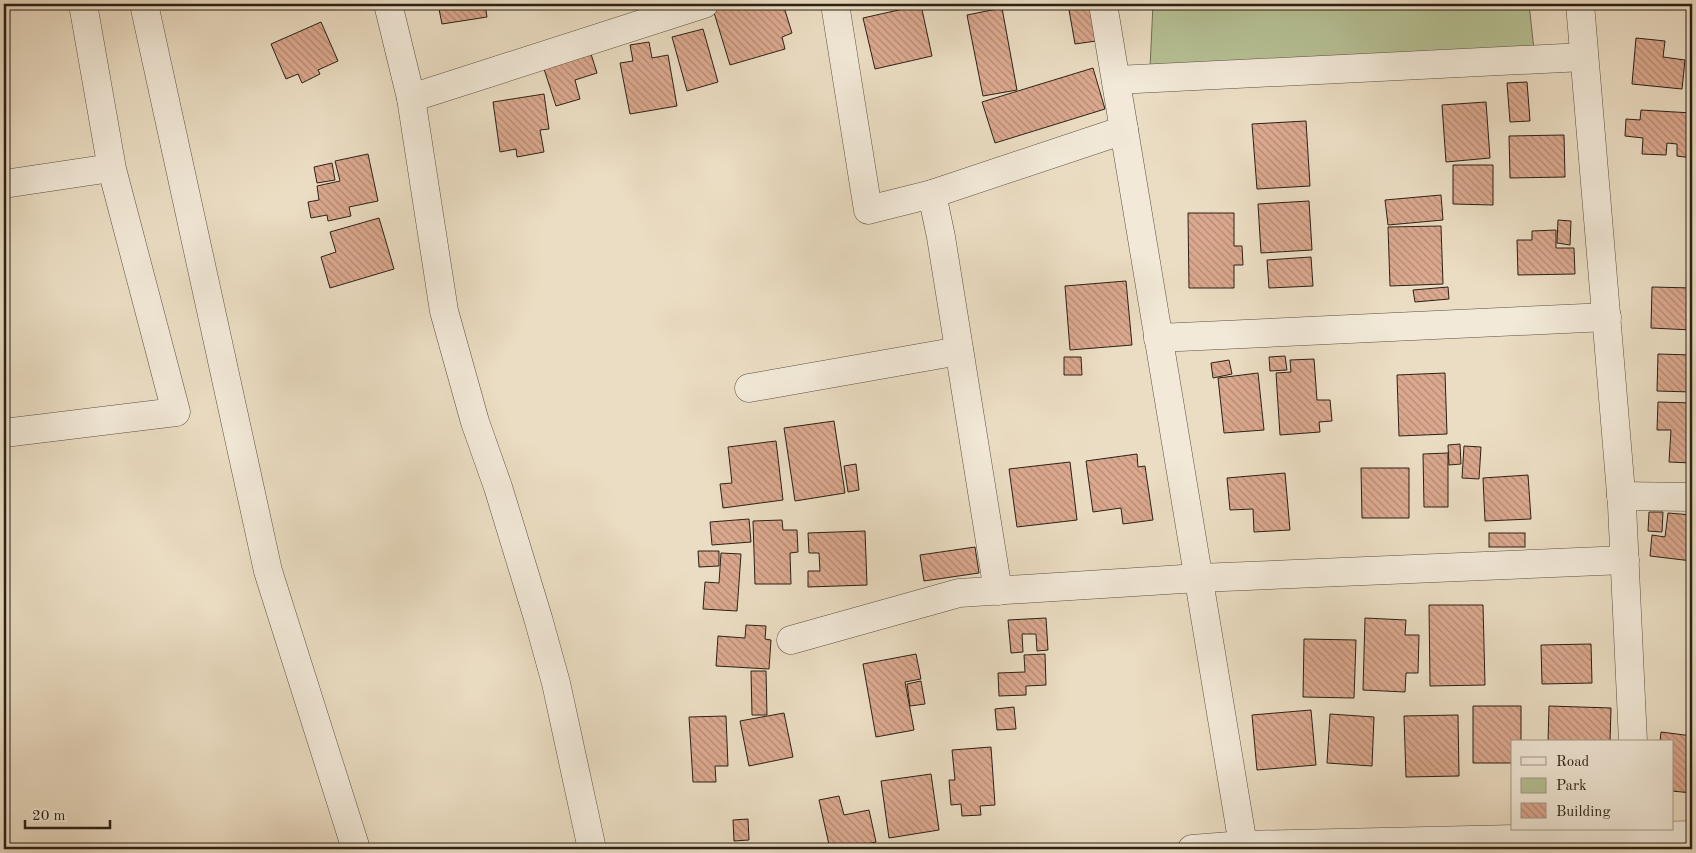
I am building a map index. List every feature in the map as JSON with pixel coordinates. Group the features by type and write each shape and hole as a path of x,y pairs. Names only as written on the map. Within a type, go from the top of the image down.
{"street":[{"path":"4,433 176,412 112,168 84,4"},
{"path":"144,4 268,571 356,849"},
{"path":"388,4 411,98 444,311 475,422 498,488 556,683 592,849"},
{"path":"411,98 704,4"},
{"path":"835,4 868,210 932,194 1124,130"},
{"path":"1103,4 1243,845"},
{"path":"1580,4 1621,496 1633,740"},
{"path":"1116,80 1584,57"},
{"path":"4,184 112,168"},
{"path":"932,194 998,591"},
{"path":"1158,338 1606,317"},
{"path":"748,388 959,351"},
{"path":"1621,496 1692,497"},
{"path":"791,640 959,593 1199,578 1625,560"},
{"path":"1194,849 1243,845 1638,838 1692,835"}],"green space":[{"path":"1153,4 1529,4 1534,50 1150,68"}],"building":[{"path":"438,4 485,4 487,17 442,24"},
{"path":"718,4 783,4 792,33 782,37 785,49 730,65 712,6"},
{"path":"1068,4 1090,4 1096,41 1075,44"},
{"path":"921,5 932,56 875,69 863,18"},
{"path":"1002,8 1017,90 983,96 967,15"},
{"path":"321,22 338,61 318,70 320,74 302,83 298,74 286,79 271,44"},
{"path":"703,29 718,82 687,91 672,37"},
{"path":"1636,38 1665,41 1663,57 1685,60 1682,89 1632,84"},
{"path":"649,42 652,58 668,55 677,106 630,114 620,63 633,61 630,45"},
{"path":"591,54 597,73 575,80 580,99 556,106 544,69"},
{"path":"1093,68 1105,109 995,143 982,102"},
{"path":"1527,82 1530,121 1510,122 1507,83"},
{"path":"544,94 549,129 540,130 544,152 517,157 516,149 500,152 493,102"},
{"path":"1486,102 1490,158 1446,162 1442,105"},
{"path":"1641,110 1692,113 1692,158 1677,156 1677,144 1667,143 1666,155 1642,154 1643,138 1625,136 1626,119 1640,120"},
{"path":"1306,121 1310,186 1257,189 1252,124"},
{"path":"1564,135 1565,177 1510,178 1509,136"},
{"path":"368,154 378,201 349,207 351,216 328,221 327,215 311,218 308,202 319,200 317,186 340,181 335,161"},
{"path":"332,163 335,180 317,183 314,167"},
{"path":"1453,165 1493,165 1493,205 1453,204"},
{"path":"1441,195 1443,220 1388,225 1385,200"},
{"path":"1309,201 1312,250 1261,253 1258,204"},
{"path":"1188,213 1234,213 1234,246 1242,246 1243,265 1234,265 1234,288 1189,288"},
{"path":"379,218 394,269 330,288 321,257 336,252 330,232"},
{"path":"1558,220 1571,221 1570,245 1557,243"},
{"path":"1441,226 1443,284 1390,286 1388,227"},
{"path":"1556,230 1556,248 1574,248 1575,274 1518,275 1517,240 1532,240 1532,231"},
{"path":"1311,257 1313,286 1269,288 1267,260"},
{"path":"1126,281 1132,345 1070,350 1065,286"},
{"path":"1448,287 1449,299 1415,302 1413,290"},
{"path":"1652,287 1692,288 1692,330 1651,328"},
{"path":"1658,354 1692,355 1692,392 1657,391"},
{"path":"1285,356 1287,370 1270,371 1269,357"},
{"path":"1064,357 1081,357 1082,375 1064,375"},
{"path":"1314,359 1317,400 1330,400 1332,421 1319,422 1320,432 1280,435 1276,373 1291,372 1290,360"},
{"path":"1229,360 1232,374 1213,378 1211,363"},
{"path":"1258,373 1264,430 1224,433 1218,378"},
{"path":"1445,373 1447,434 1399,436 1397,375"},
{"path":"1658,402 1692,403 1692,463 1669,462 1671,430 1657,430"},
{"path":"834,421 845,493 795,501 784,428"},
{"path":"776,441 783,500 723,508 720,484 732,483 728,447"},
{"path":"1460,444 1461,464 1449,465 1448,445"},
{"path":"1464,446 1481,447 1479,479 1462,478"},
{"path":"1448,453 1448,507 1424,507 1423,454"},
{"path":"1137,454 1138,467 1145,466 1153,520 1123,524 1121,508 1093,512 1086,461"},
{"path":"1070,462 1077,520 1017,527 1009,469"},
{"path":"856,464 859,490 848,492 844,466"},
{"path":"1361,468 1409,468 1409,518 1362,518"},
{"path":"1285,473 1290,530 1254,532 1253,509 1230,510 1227,478"},
{"path":"1528,475 1531,519 1485,521 1483,478"},
{"path":"1649,512 1663,512 1662,532 1648,531"},
{"path":"1668,513 1692,515 1692,561 1650,556 1652,535 1665,537"},
{"path":"749,519 751,542 712,545 710,522"},
{"path":"782,520 783,530 797,530 798,552 790,553 791,584 755,584 753,521"},
{"path":"865,531 867,585 808,587 808,571 820,571 819,553 809,553 808,533"},
{"path":"1489,533 1525,533 1525,547 1489,547"},
{"path":"975,547 979,573 924,581 920,555"},
{"path":"698,551 719,551 719,566 699,567"},
{"path":"721,553 741,554 737,611 703,609 705,582 719,583"},
{"path":"1429,605 1483,605 1485,685 1430,686"},
{"path":"1046,618 1048,650 1037,651 1036,634 1022,634 1023,652 1011,653 1008,620"},
{"path":"1365,618 1406,620 1405,635 1419,635 1418,673 1406,673 1405,692 1363,690"},
{"path":"746,625 766,626 765,639 771,640 769,669 716,666 718,636 745,638"},
{"path":"1304,639 1356,640 1354,698 1303,697"},
{"path":"1591,644 1592,683 1542,684 1541,645"},
{"path":"916,654 921,679 905,682 914,730 876,737 863,664"},
{"path":"1045,654 1046,685 1026,686 1026,695 999,696 998,673 1025,672 1024,655"},
{"path":"751,671 766,671 767,715 752,715"},
{"path":"921,681 925,704 910,706 907,684"},
{"path":"1473,706 1521,706 1521,740 1511,740 1511,763 1473,763"},
{"path":"1549,706 1611,708 1610,740 1548,740"},
{"path":"1014,707 1016,729 997,730 995,709"},
{"path":"1311,710 1316,765 1257,770 1252,715"},
{"path":"784,713 793,757 749,766 740,721"},
{"path":"1330,714 1374,717 1372,766 1327,763"},
{"path":"1458,715 1459,776 1406,777 1404,716"},
{"path":"726,716 728,766 715,766 716,782 693,782 689,717"},
{"path":"1661,732 1692,736 1692,793 1674,791 1674,740 1660,740"},
{"path":"991,747 995,805 980,806 981,815 962,816 961,804 951,805 949,780 955,780 952,750"},
{"path":"931,774 939,830 889,838 881,781"},
{"path":"839,796 844,815 869,810 876,842 842,849 830,849 819,800"},
{"path":"748,819 749,840 734,841 733,820"}]}
